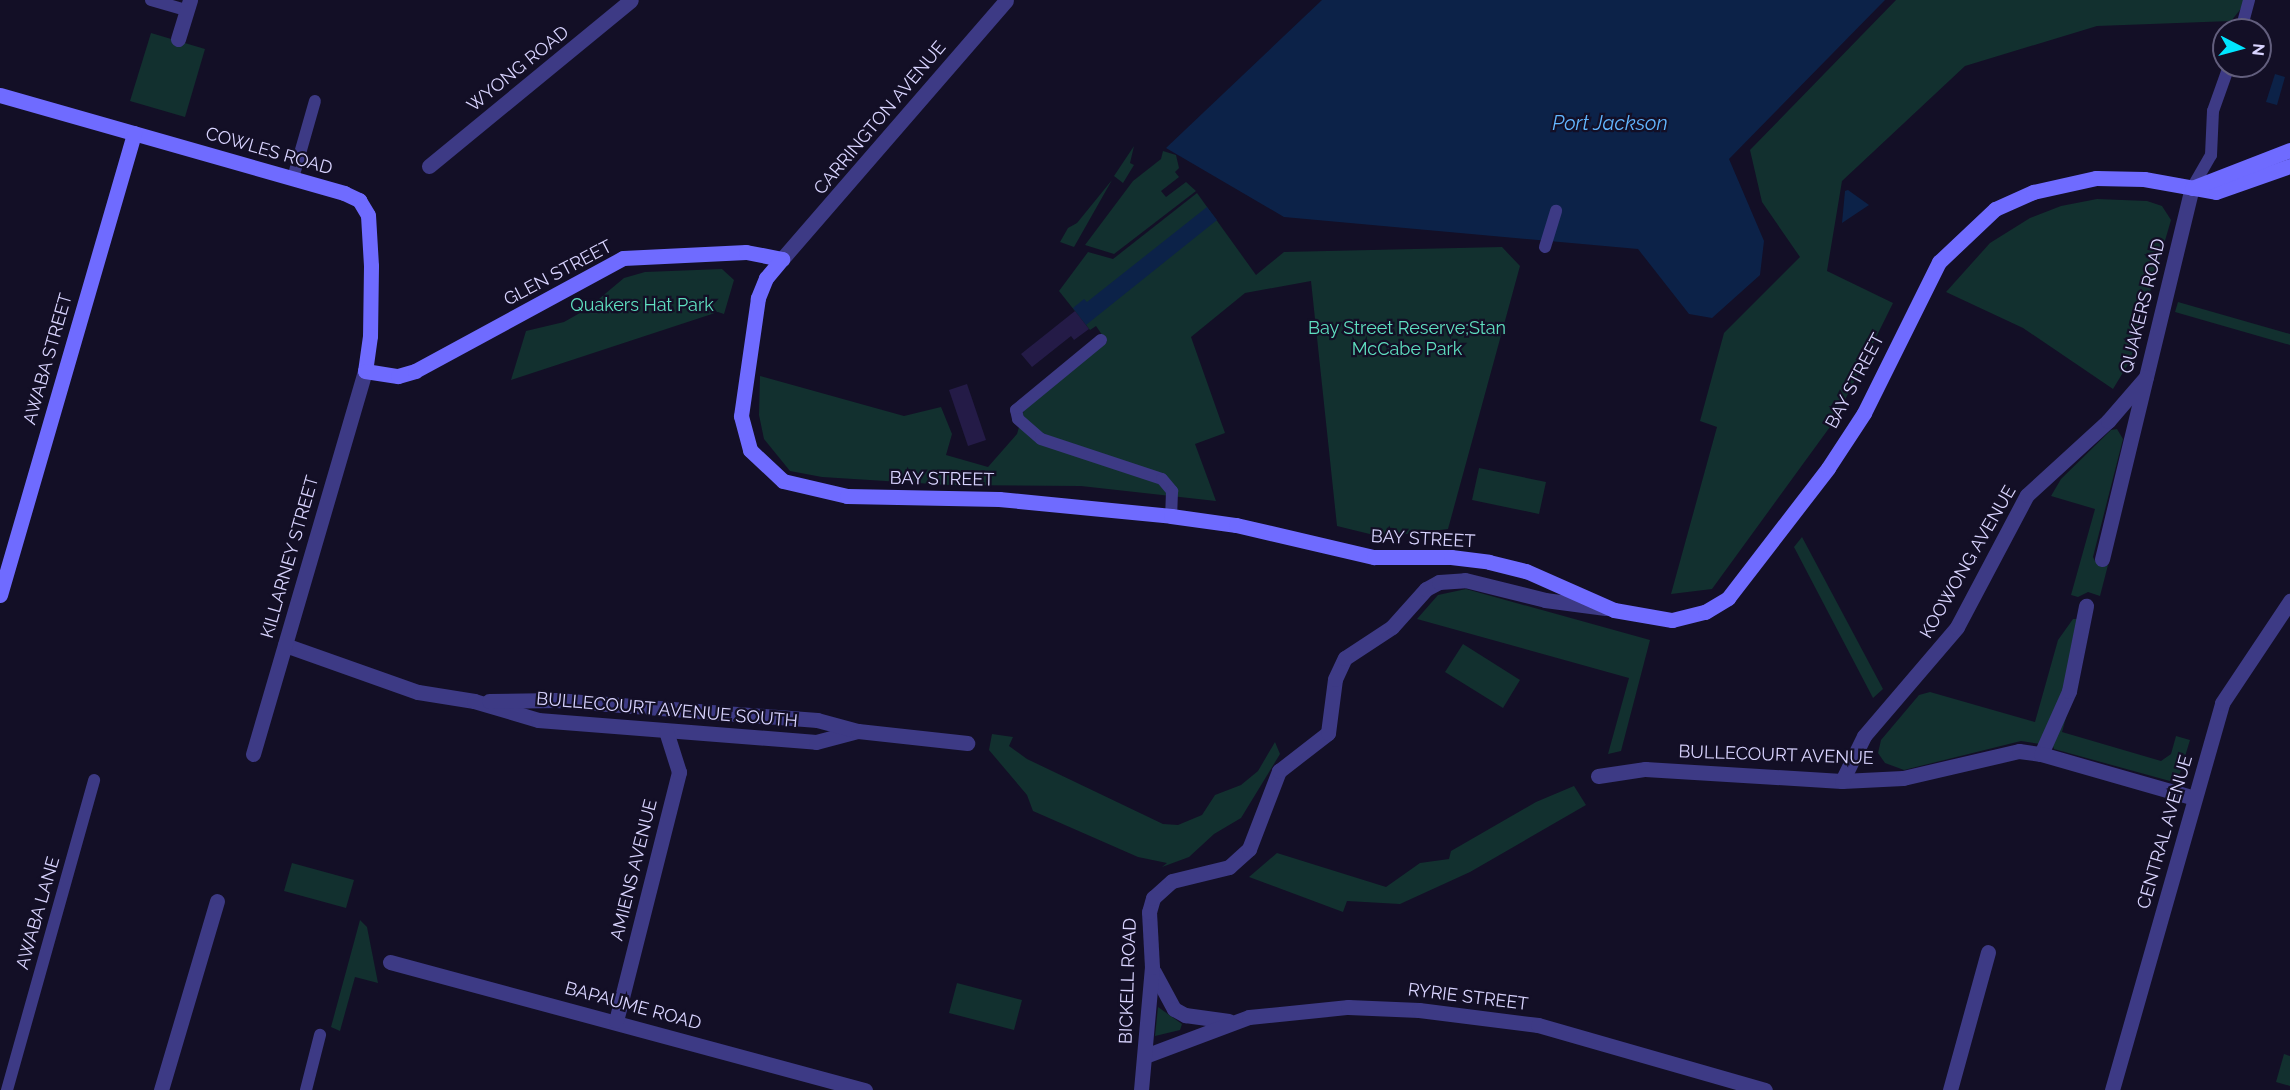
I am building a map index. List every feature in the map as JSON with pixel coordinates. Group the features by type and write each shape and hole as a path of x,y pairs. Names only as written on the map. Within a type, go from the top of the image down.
{"street":[{"name":"WYONG ROAD","path":"429,166 631,0"},
{"name":"CARRINGTON AVENUE","path":"782,259 1006,0"},
{"path":"178,39 188,5"},
{"name":"COWLES ROAD","path":"0,95 353,197 368,215 371,305 365,371"},
{"name":"AWABA STREET","path":"0,595 134,133"},
{"path":"2192,188 2290,150"},
{"name":"BAY STREET","path":"782,259 766,278 758,298 741,416 750,450 783,481 847,496 999,499 1171,516 1236,525 1329,549 1384,558 1451,557 1489,562 1526,572 1614,610 1672,620 1705,612 1728,598 1828,468 1864,413 1939,262 1995,209 2033,192 2096,177 2144,179 2216,192 2290,166"},
{"name":"QUAKERS ROAD","path":"2103,559 2192,188"},
{"name":"GLEN STREET","path":"365,371 398,376 415,370 623,258 746,252 782,259"},
{"name":"KILLARNEY STREET","path":"253,754 365,371"},
{"name":"KOOWONG AVENUE","path":"1842,781 1864,736 1957,627 2027,495 2108,421 2146,377"},
{"name":"BICKELL ROAD","path":"1141,1090 1152,967 1149,912 1161,887 1186,876 1229,867 1249,849 1280,771 1328,733 1335,680 1345,658 1392,627 1426,589 1439,582 1465,580 1545,600 1614,610"},
{"name":"CENTRAL AVENUE","path":"2112,1090 2222,704 2290,601"},
{"path":"2041,754 2069,691 2086,606"},
{"name":"BULLECOURT AVENUE SOUTH","path":"285,645 418,692 474,701 538,720 816,742 858,731"},
{"name":"BULLECOURT AVENUE SOUTH","path":"474,701 556,700 817,720 858,731 967,743"},
{"name":"AMIENS AVENUE","path":"616,1021 679,772 666,731"},
{"name":"BULLECOURT AVENUE","path":"1599,776 1645,769 1842,781 1933,773 2008,752 2041,754 2194,798"},
{"path":"161,1090 217,901"},
{"path":"1950,1090 1988,952"},
{"name":"BAPAUME ROAD","path":"390,962 616,1021 865,1090"},
{"name":"RYRIE STREET","path":"1152,967 1160,988 1174,1009 1185,1015 1231,1021"},
{"name":"RYRIE STREET","path":"1145,1056 1231,1021 1290,1011 1348,1007 1490,1016 1538,1025 1765,1090"}],"lane":[{"path":"151,0 188,5"},
{"path":"2244,18 2249,0"},
{"name":"QUAKERS ROAD","path":"2192,188 2211,155 2213,111 2225,78"},
{"path":"293,178 315,101"},
{"path":"1545,247 1556,211"},
{"path":"1101,340 1016,410 1018,420 1041,439 1162,479 1172,492 1171,516"},
{"name":"AWABA LANE","path":"7,1090 94,780"},
{"path":"306,1090 320,1035"}],"green space":[{"path":"1896,0 2248,0 2233,18 2212,18 2212,22 2097,26 1965,66 1842,181 1827,271 1893,303 1835,420 1712,589 1671,594 1717,427 1700,421 1724,333 1800,257 1762,202 1750,150"},
{"path":"151,33 205,49 185,117 130,101"},
{"path":"1134,146 1130,163 1134,165 1123,183 1114,176"},
{"path":"1163,151 1176,155 1179,168 1175,172 1179,177 1161,191 1166,197 1186,182 1196,191 1114,254 1085,245 1133,181 1161,159"},
{"path":"1112,180 1074,247 1060,242 1068,228 1077,223"},
{"name":"Bay Street Reserve;Stan McCabe Park","path":"1197,193 1256,275 1284,252 1502,247 1520,266 1448,529 1382,537 1337,526 1311,281 1245,293 1191,337 1225,433 1195,444 1216,501 1081,486 949,485 822,477 790,471 764,439 759,415 760,376 904,416 941,407 952,434 946,455 988,467 1017,434 1024,410 1107,342 1096,326 1090,330 1059,291 1088,252 1113,259"},
{"path":"2097,199 2147,201 2162,206 2171,220 2130,361 2113,389 2023,328 1946,292 1990,243 2030,218 2061,206"},
{"name":"Quakers Hat Park","path":"722,269 734,280 724,314 718,312 511,380 526,331 564,322 587,309 624,278 645,272"},
{"path":"2178,302 2290,334 2290,345 2175,312"},
{"path":"2117,429 2123,439 2093,557 2095,561 2108,565 2100,596 2088,592 2078,597 2071,595 2095,509 2051,496 2061,479 2111,430"},
{"path":"1479,468 1546,482 1539,514 1472,500"},
{"path":"1802,537 1883,689 1873,698 1794,547"},
{"path":"1466,589 1650,640 1621,751 1608,754 1629,678 1417,619 1438,595"},
{"path":"2073,619 2079,619 2084,652 2062,732 2161,761 2171,754 2176,736 2190,740 2177,783 2054,749 2051,740 2040,744 2021,741 1904,770 1885,763 1878,753 1881,740 1919,695 1930,692 2035,722 2058,640"},
{"path":"1463,644 1520,680 1503,708 1445,672"},
{"path":"992,734 1013,737 1009,746 1027,759 1163,824 1178,825 1202,815 1215,795 1241,785 1258,771 1275,742 1280,754 1241,818 1214,834 1189,857 1162,867 1167,863 1138,857 1033,811 1027,795 989,750"},
{"path":"1574,786 1586,805 1470,872 1400,904 1347,901 1343,912 1249,877 1277,853 1386,887 1420,863 1449,859 1451,851 1536,802"},
{"path":"292,863 354,880 346,908 284,891"},
{"path":"360,920 367,927 378,983 355,977 340,1031 331,1027"},
{"path":"957,983 1022,1000 1014,1030 949,1013"},
{"path":"1158,1007 1182,1024 1180,1030 1155,1036"},
{"path":"2284,1054 2290,1056 2290,1086 2276,1082"}],"water":[{"name":"Port Jackson","path":"1322,0 1885,0 1729,159 1764,241 1760,275 1712,318 1689,314 1638,249 1284,217 1166,148"},
{"path":"2275,74 2285,77 2277,105 2266,102"},
{"path":"1848,190 1869,205 1842,223 1845,191"},
{"path":"1207,207 1217,220 1086,325 1073,308 1084,299 1087,302"}],"building":[{"path":"1075,311 1089,329 1074,340 1071,336 1032,367 1021,354"},
{"path":"967,384 986,440 968,446 949,390"}]}
